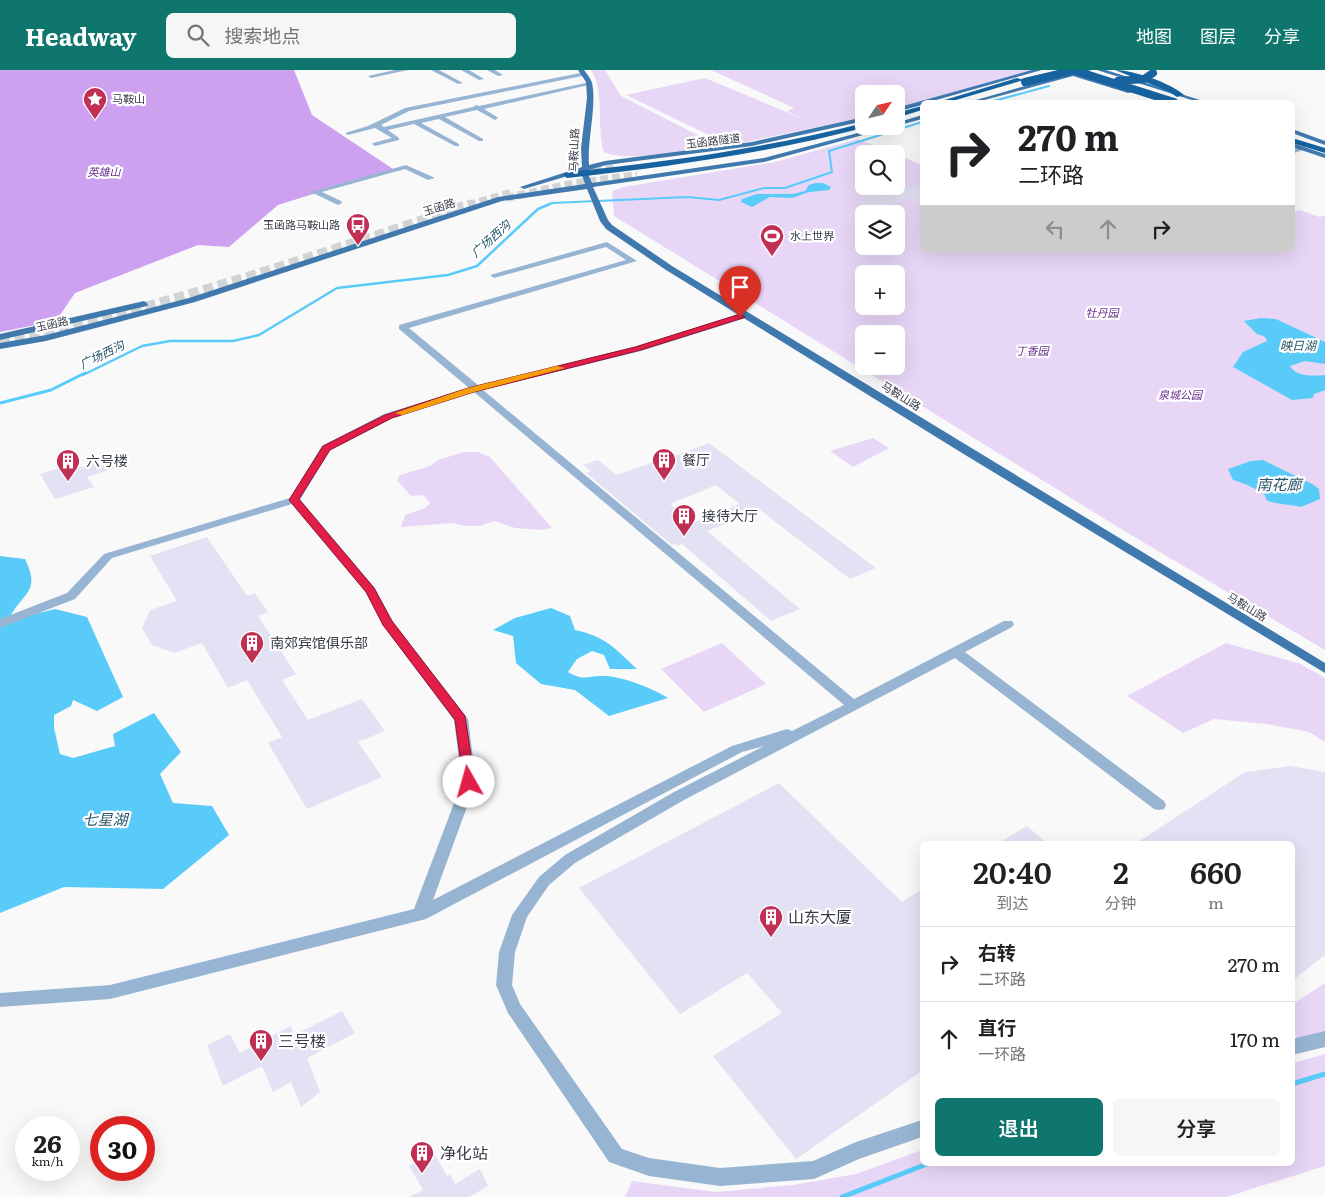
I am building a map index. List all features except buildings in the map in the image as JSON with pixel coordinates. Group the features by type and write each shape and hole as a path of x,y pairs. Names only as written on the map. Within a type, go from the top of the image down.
{"highway":[{"path":"949,100 1059,70"},
{"path":"1141,88 1122,78 1121,70 1171,89 1180,95"},
{"path":"1086,71 1109,80 1129,81 1148,78 1154,70"},
{"path":"967,100 1025,82 1073,71 1086,71 1180,100"},
{"path":"1086,71 1168,100"},
{"path":"905,113 920,109"},
{"path":"905,121 920,116"},
{"path":"635,172 810,136 835,128 837,125"},
{"path":"568,176 585,171 635,172 748,152 812,139 855,127"},
{"path":"659,172 750,162 855,132"},
{"path":"1295,137 1325,145"},
{"name":"玉函路隧道","path":"617,164 635,172 659,172 770,153 824,141"},
{"path":"1295,141 1325,151"}],"main road":[{"path":"934,100 1039,70"},
{"path":"1059,70 1073,71 1157,100"},
{"path":"1100,70 1196,100"},
{"path":"979,100 1073,71"},
{"path":"583,72 590,84"},
{"name":"马鞍山路","path":"590,84 584,148 585,171 589,186 604,221 633,244 746,315 1325,669"},
{"path":"1157,100 1146,96 1144,92 1157,90 1190,100"},
{"path":"905,108 920,104"},
{"path":"585,171 614,161 752,144 855,121"},
{"path":"1295,132 1325,145"},
{"name":"玉函路","path":"0,346 46,338 192,300 501,199 589,186 635,172 750,162 797,153 861,135"},
{"path":"1295,146 1325,156"},
{"name":"玉函路","path":"0,337 58,326 186,294 433,213 568,176"}],"street":[{"path":"371,76 401,70"},
{"path":"434,70 460,83"},
{"path":"464,70 481,79"},
{"path":"490,70 500,75"},
{"path":"348,133 375,125 407,109 583,72"},
{"path":"383,130 590,84"},
{"path":"500,93 529,108"},
{"path":"484,97 511,112"},
{"path":"465,101 495,118"},
{"path":"425,111 481,140"},
{"path":"405,117 457,145"},
{"path":"375,125 397,139 375,144"},
{"path":"1295,151 1303,148"},
{"path":"338,203 315,192 406,168 431,178"},
{"path":"494,275 607,244 633,261 402,327 473,390 853,705"},
{"path":"0,624 71,596 108,556 294,500 326,448 388,416 473,390 638,348 746,315"},
{"path":"294,500 371,591 386,622 461,719 469,782 420,914"},
{"path":"920,1130 856,1151 814,1170 720,1177 650,1167 616,1156 514,1008 504,985 507,952 520,914 544,881 570,858 679,796 1008,624"},
{"path":"956,652 1159,805"},
{"path":"0,1000 110,992 420,914 737,748 815,725"},
{"path":"1295,1046 1325,1039"}],"green space":[{"name":"英雄山","path":"0,70 294,70 312,115 393,169 278,205 229,247 198,245 75,293 56,321 0,332"},
{"path":"591,70 605,70 621,96 723,148 644,156 614,155 604,152 598,87"},
{"path":"711,70 1036,70 905,106 905,85 855,85 855,119 728,146 717,140 737,134 717,139 626,95 705,78 801,118 787,111 794,108"},
{"name":"泉城公园","path":"858,139 873,145 855,145 855,195 905,195 905,158 920,164 920,252 1295,252 1295,211 1300,210 1320,217 1325,215 1325,650 1126,532 872,375 905,375 905,325 855,325 855,365 614,216 612,191 624,187 775,162"},
{"path":"873,438 889,448 853,467 830,451"},
{"path":"464,452 478,452 490,457 552,528 539,530 515,528 494,521 480,526 465,526 452,523 401,527 405,515 425,508 430,503 423,495 411,496 397,480 400,475 430,466 438,460"},
{"path":"722,643 766,684 704,712 661,669"},
{"path":"1226,643 1301,664 1325,678 1325,742 1309,732 1267,724 1214,719 1183,733 1127,696"},
{"path":"1325,983 1325,1041 1302,1049 1295,1035 1295,1003"},
{"path":"1325,1054 1325,1166 1226,1197 625,1197 632,1181 716,1192 793,1185 856,1174 920,1151 920,1166 1295,1166 1295,1062"}],"water":[{"path":"823,183 831,187 829,190 809,192 792,198 770,197 752,207 741,202 742,199 757,194 793,194 805,191 809,185"},
{"name":"映日湖","path":"1261,318 1276,319 1325,342 1325,364 1305,361 1290,366 1301,374 1325,375 1325,390 1314,394 1313,398 1292,400 1233,367 1243,352 1267,341 1264,336 1257,334 1244,321"},
{"name":"南花廊","path":"1263,460 1312,484 1319,489 1320,499 1301,507 1270,502 1259,491 1233,480 1228,469 1251,461"},
{"name":"七星湖","path":"0,556 25,559 31,579 31,586 28,592 13,611 8,621 55,609 87,617 123,697 97,711 73,700 71,706 54,715 54,728 60,754 73,758 115,746 113,734 154,713 181,752 160,774 173,803 212,806 229,835 163,889 64,887 0,913"},
{"path":"551,608 570,616 575,630 603,640 616,649 637,669 610,669 604,655 592,651 577,659 568,672 578,677 605,676 621,678 654,690 668,698 609,716 575,690 541,684 516,663 513,636 493,630 515,618"}],"waterway":[{"name":"广场西沟","path":"997,100 1049,86"},
{"name":"广场西沟","path":"547,205 552,203 688,197 719,200 764,188 785,188 832,172 829,151 920,123"},
{"name":"广场西沟","path":"83,375 142,346 170,341 233,341 259,335 337,288 448,275 477,266 538,209 550,204"},
{"name":"广场西沟","path":"0,403 51,390 85,373"},
{"path":"1295,1083 1325,1074"},
{"path":"842,1197 922,1166"}],"tunnel":[{"path":"582,173 617,165"},
{"path":"506,198 576,183 637,175"},
{"path":"468,205 514,192"},
{"path":"454,209 472,204"},
{"path":"0,342 108,317 214,287 426,219 464,209"}],"slow traffic":[{"path":"399,413 471,390 560,368"}],"place":[{"name":"马鞍山","path":"95,120"},
{"name":"玉函路马鞍山路","path":"358,246"},
{"name":"水上世界","path":"772,257"},
{"name":"餐厅","path":"664,481"},
{"name":"六号楼","path":"68,482"},
{"name":"接待大厅","path":"684,537"},
{"name":"南郊宾馆俱乐部","path":"252,664"},
{"name":"山东大厦","path":"771,938"},
{"name":"三号楼","path":"261,1062"},
{"name":"净化站","path":"422,1174"}],"route":[{"path":"469,782 461,719 386,622 371,591 294,500 326,448 388,416 471,390 638,348 740,317"}],"park label":[{"name":"牡丹园","path":"1102,313"},
{"name":"丁香园","path":"1032,351"}]}
